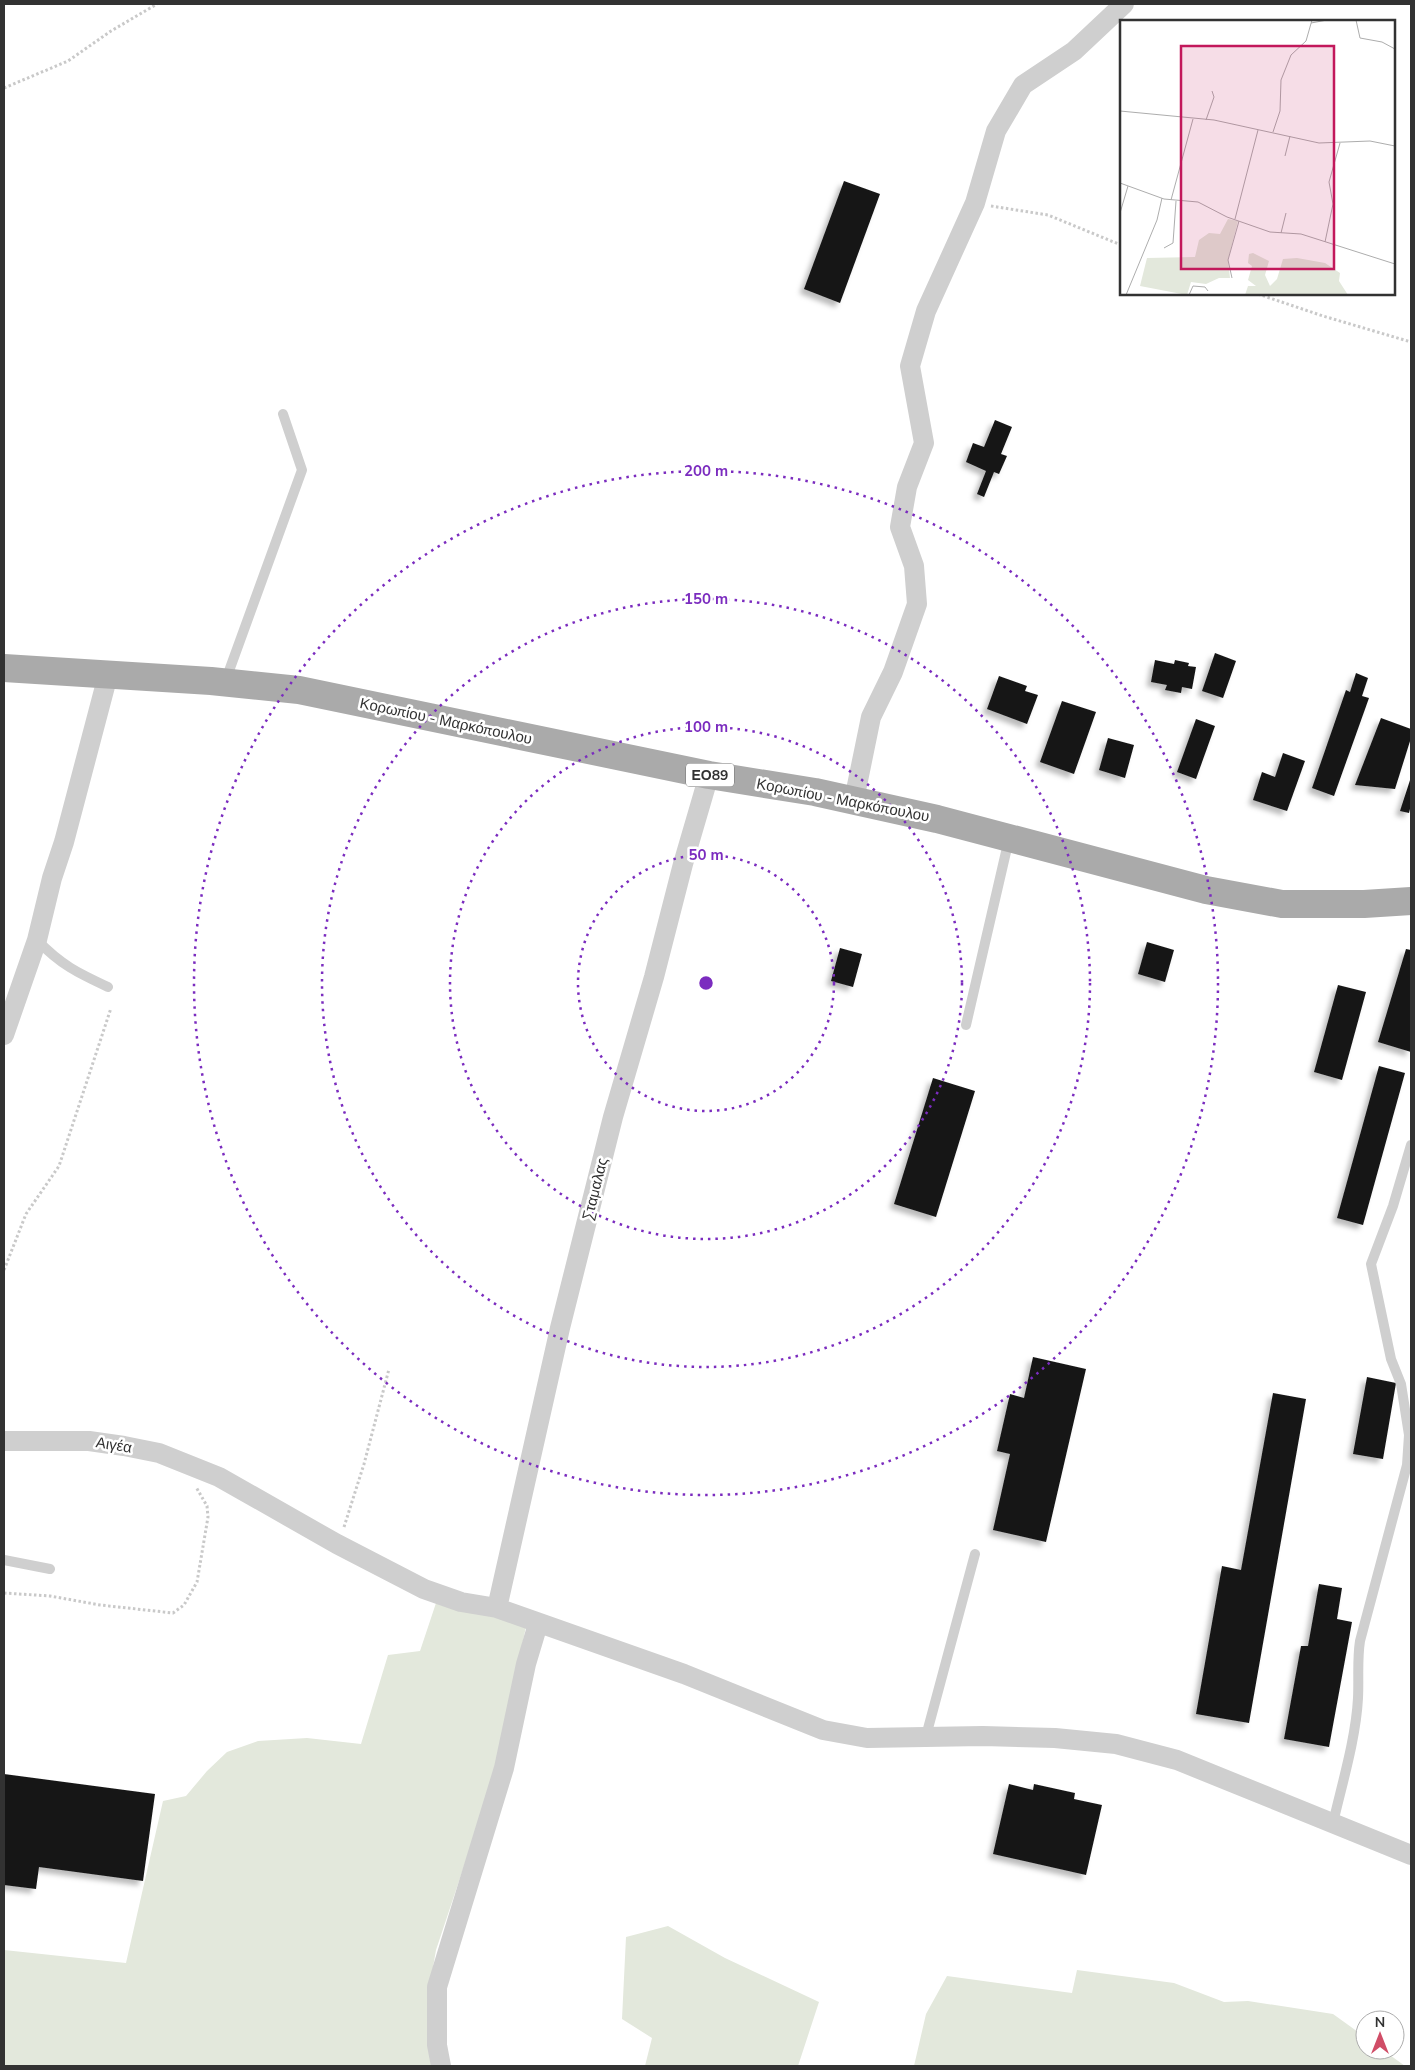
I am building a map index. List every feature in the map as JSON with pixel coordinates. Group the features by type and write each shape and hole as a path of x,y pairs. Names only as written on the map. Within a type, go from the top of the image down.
{"main road":[{"name":"Κορωπίου - Μαρκόπουλου","path":"4,668 225,682 299,690 710,775 854,800 1010,837 1206,890 1282,904 1364,904 1411,901"}],"street":[{"path":"854,800 871,718 893,672 917,604 914,566 900,528 907,487 924,443 910,366 926,311 975,203 996,131 1023,85 1074,51 1124,4"},
{"path":"4,1035 37,940 52,878 64,842 108,675"},
{"name":"Σταμαλας","path":"497,1608 560,1328 613,1117 654,977 683,864 710,775"},
{"name":"Αιγέα","path":"4,1441 89,1441 158,1453 219,1477 333,1542 424,1589 462,1602 497,1608 684,1674 823,1730 868,1738 926,1736 1054,1738 1116,1744 1176,1760 1411,1855"},
{"path":"441,2066 437,2045 437,1987 504,1768 526,1664 538,1624"}],"lane":[{"path":"225,682 302,470 283,414"},
{"path":"966,1025 1010,837"},
{"path":"37,940 55,958 74,972 108,987"},
{"path":"1333,1823 1350,1748 1358,1700 1357,1660 1360,1641 1407,1465 1409,1434 1401,1384 1391,1359 1371,1264 1393,1206 1411,1145"},
{"path":"926,1736 975,1554"},
{"path":"4,1560 50,1568"}],"path":[{"path":"4,88 68,61 111,31 157,4"},
{"path":"975,203 1048,215 1120,245"},
{"path":"1261,295 1411,342"},
{"path":"4,1270 26,1214 59,1166 111,1008"},
{"path":"333,1542 345,1524 364,1464 389,1369"},
{"path":"4,1593 50,1596 100,1605 173,1613 184,1605 197,1582 208,1517 207,1506 192,1480 192,1466"}],"shaded area":[{"path":"436,1603 490,1613 526,1627 495,1767 436,1950 429,1990 431,2066 4,2066 4,1950 126,1963 163,1801 186,1796 207,1771 227,1752 258,1741 307,1738 361,1744 388,1655 420,1651"},
{"path":"668,1926 725,1958 819,2002 798,2066 645,2066 652,2038 622,2019 626,1937"},
{"path":"1077,1970 1174,1983 1224,2002 1248,2001 1333,2014 1355,2030 1355,2060 1397,2060 1405,2066 914,2066 926,2014 947,1976 1072,1993"}],"building":[{"path":"844,181 880,194 840,303 804,289"},
{"path":"995,420 1012,427 1001,454 1007,456 999,474 994,472 984,497 977,494 986,471 966,462 973,443 984,447"},
{"path":"1215,653 1236,661 1223,698 1202,691"},
{"path":"1155,660 1174,664 1175,660 1189,663 1188,666 1196,667 1192,689 1182,687 1181,693 1165,690 1167,685 1151,682"},
{"path":"1356,673 1368,678 1362,696 1369,698 1334,796 1312,788 1346,690 1350,692"},
{"path":"999,676 1027,686 1025,691 1038,695 1027,724 987,709"},
{"path":"1062,701 1096,712 1074,774 1040,762"},
{"path":"1381,718 1411,729 1411,738 1395,789 1355,785"},
{"path":"1196,719 1215,726 1196,779 1177,772"},
{"path":"1108,738 1134,745 1125,778 1099,770"},
{"path":"1283,753 1305,761 1287,811 1253,800 1262,772 1275,777"},
{"path":"1411,777 1411,805 1409,813 1400,811"},
{"path":"1147,942 1174,950 1165,982 1138,974"},
{"path":"840,948 862,954 853,987 831,981"},
{"path":"1406,949 1411,950 1411,1052 1378,1042"},
{"path":"1338,985 1366,992 1342,1080 1314,1072"},
{"path":"1379,1066 1405,1073 1363,1225 1337,1218"},
{"path":"933,1078 975,1091 936,1217 894,1204"},
{"path":"1033,1357 1086,1369 1046,1542 993,1530 1010,1454 997,1451 1010,1394 1024,1398"},
{"path":"1367,1377 1396,1383 1383,1459 1353,1454"},
{"path":"1273,1393 1306,1399 1249,1723 1196,1714 1222,1566 1241,1570"},
{"path":"1319,1584 1342,1588 1337,1619 1352,1622 1329,1747 1284,1739 1301,1646 1308,1646"},
{"path":"4,1774 155,1794 143,1881 39,1867 36,1889 4,1885"},
{"path":"1009,1784 1033,1790 1034,1784 1075,1793 1074,1799 1102,1805 1086,1875 993,1854"}]}
